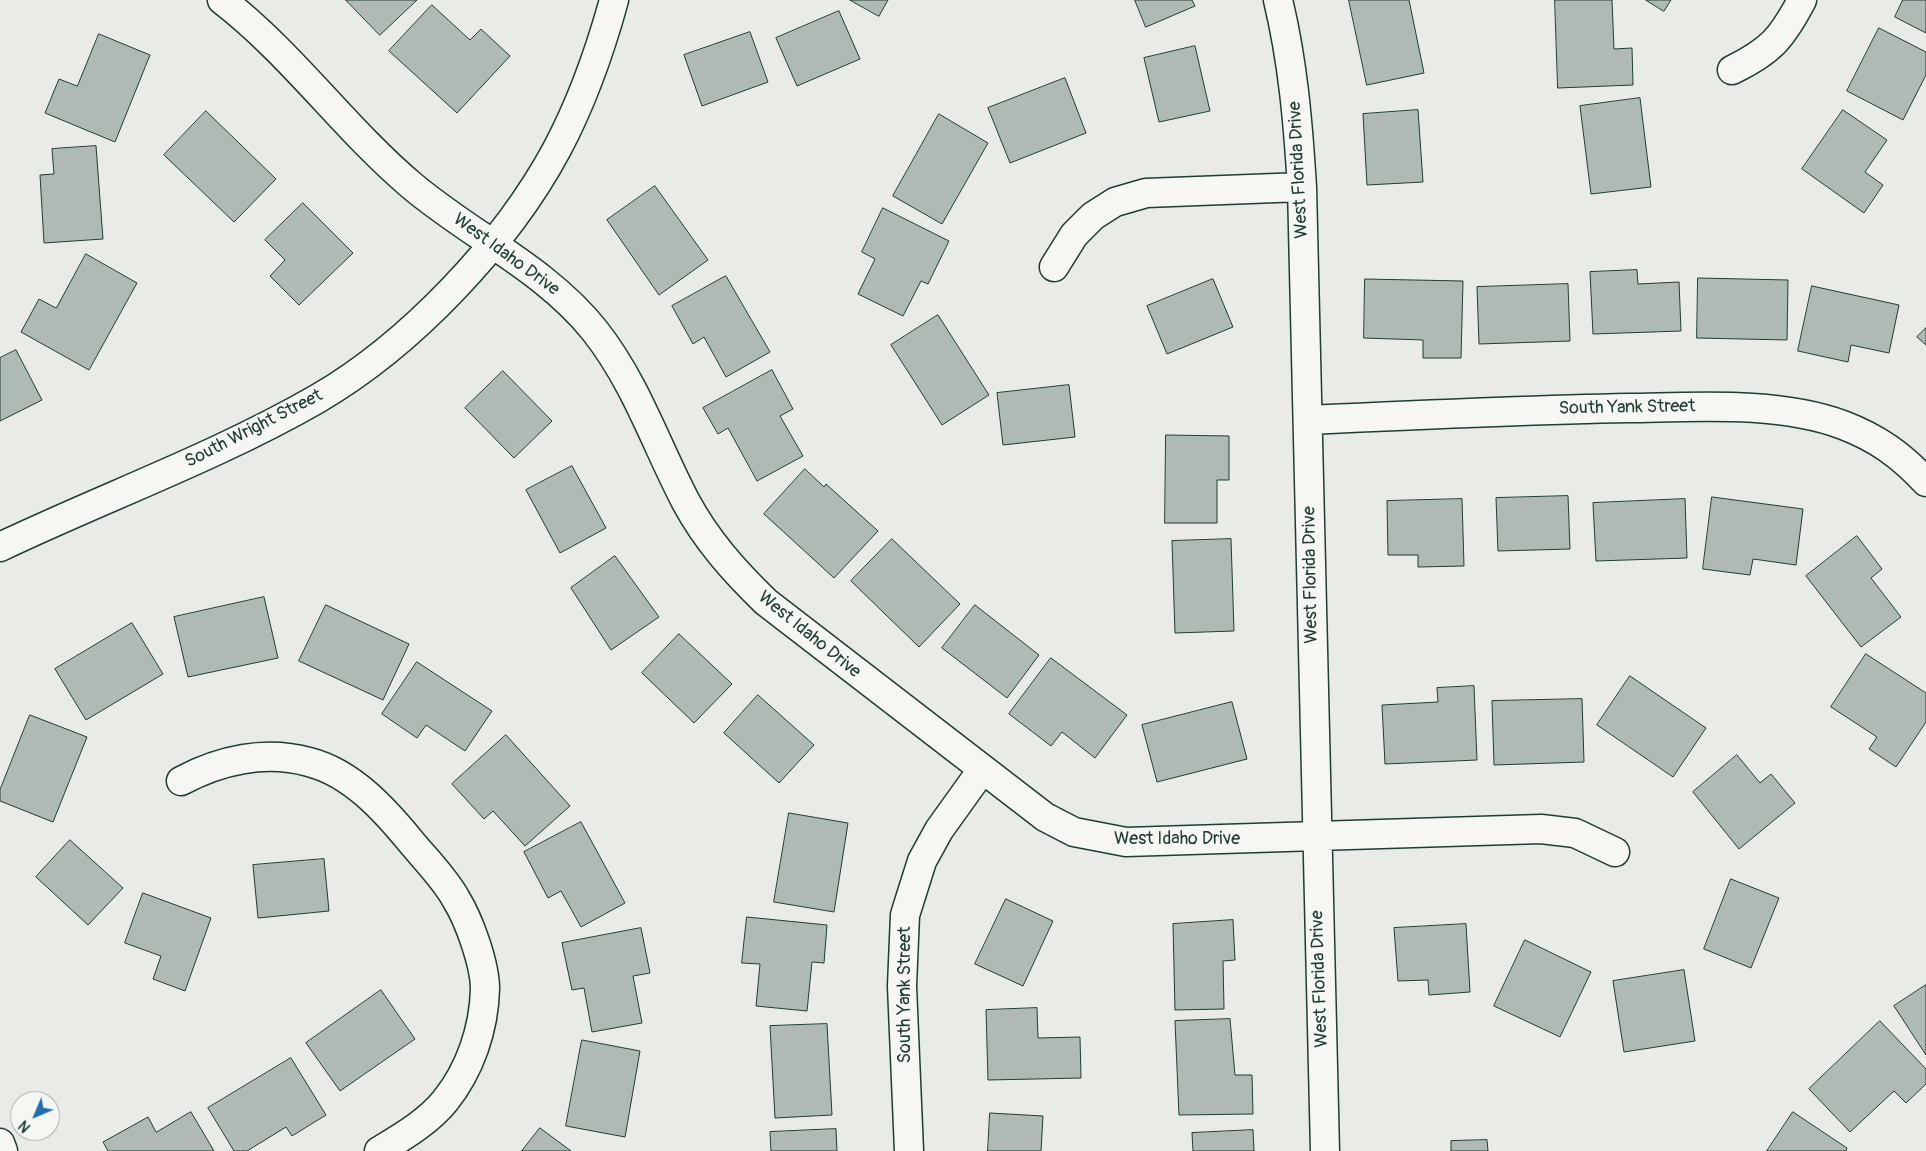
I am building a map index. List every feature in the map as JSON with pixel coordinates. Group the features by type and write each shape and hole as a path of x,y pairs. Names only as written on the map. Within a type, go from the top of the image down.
{"street":[{"name":"West Idaho Drive","path":"222,0 247,21 374,151 406,180 492,244 529,267 567,301 595,330 628,380 687,504 710,541 735,572 766,602 1045,817 1074,832 1126,842 1541,828 1575,833 1615,852"},
{"name":"South Wright Street","path":"0,547 239,441 320,397 391,346 422,320 450,292 492,244 536,182 556,149 590,74 614,0"},
{"name":"West Florida Drive","path":"1278,0 1292,67 1302,187 1325,1151"},
{"path":"1732,70 1765,52 1781,37 1802,0"},
{"path":"1054,267 1074,235 1093,216 1115,202 1146,194 1302,187"},
{"name":"South Yank Street","path":"1308,420 1689,407 1780,412 1815,417 1843,425 1874,439 1904,458 1926,482"},
{"path":"182,781 204,769 228,761 281,757 310,762 336,773 359,787 379,806 402,831 456,898 468,923 477,950 485,988 475,1048 462,1076 445,1102 425,1120 379,1151"},
{"name":"South Yank Street","path":"909,1151 902,986 905,915 922,861 939,830 982,770"},
{"path":"0,1143 3,1151"}],"building":[{"path":"346,0 417,0 380,35"},
{"path":"850,0 888,0 879,16"},
{"path":"1135,0 1192,0 1195,6 1146,27"},
{"path":"1349,0 1409,0 1424,73 1367,85"},
{"path":"1555,0 1612,0 1614,49 1632,48 1633,85 1558,88"},
{"path":"1646,0 1671,0 1664,11"},
{"path":"1903,0 1926,0 1926,33 1895,17"},
{"path":"432,5 470,40 481,29 510,56 457,113 389,51"},
{"path":"839,11 860,59 797,86 776,38"},
{"path":"1879,28 1926,52 1926,75 1903,120 1847,91"},
{"path":"750,32 768,82 702,106 684,55"},
{"path":"99,34 150,55 115,142 45,113 59,79 77,86"},
{"path":"1195,46 1210,111 1159,122 1144,58"},
{"path":"1065,78 1086,133 1010,163 988,108"},
{"path":"1640,98 1651,187 1591,194 1580,106"},
{"path":"1418,110 1423,182 1367,185 1363,114"},
{"path":"1843,110 1887,140 1865,172 1883,185 1864,213 1802,169"},
{"path":"206,111 276,179 234,222 164,155"},
{"path":"939,114 988,143 942,224 893,196"},
{"path":"96,146 103,239 44,243 40,175 54,174 52,149"},
{"path":"655,186 708,260 659,295 607,220"},
{"path":"303,203 353,253 299,305 270,276 285,260 265,240"},
{"path":"883,208 949,241 928,284 921,281 903,316 858,294 875,259 862,252"},
{"path":"86,254 137,283 89,370 21,332 39,299 56,308"},
{"path":"1637,270 1638,284 1679,282 1681,331 1593,334 1590,272"},
{"path":"726,276 770,352 726,377 704,337 693,344 672,306"},
{"path":"1698,278 1788,280 1787,340 1697,338"},
{"path":"1213,279 1233,327 1167,354 1147,306"},
{"path":"1365,279 1463,281 1461,358 1423,358 1423,340 1364,338"},
{"path":"1568,284 1570,341 1479,344 1477,287"},
{"path":"1812,286 1899,305 1889,353 1851,345 1848,362 1798,351"},
{"path":"938,315 989,395 942,425 891,345"},
{"path":"1926,328 1926,345 1917,337"},
{"path":"16,350 42,400 0,421 0,358"},
{"path":"772,370 793,409 780,416 803,456 757,481 728,428 718,434 703,408"},
{"path":"503,371 552,421 514,458 465,408"},
{"path":"1069,385 1075,437 1003,445 997,393"},
{"path":"1166,435 1229,436 1229,480 1217,480 1217,523 1165,523"},
{"path":"572,466 606,528 560,553 526,490"},
{"path":"805,469 824,487 826,484 878,531 834,578 764,514"},
{"path":"1568,496 1570,549 1498,551 1496,498"},
{"path":"1712,497 1803,509 1796,565 1753,559 1750,575 1703,569"},
{"path":"1462,499 1464,566 1418,567 1418,555 1388,555 1387,501"},
{"path":"1685,499 1687,558 1596,561 1593,503"},
{"path":"1857,536 1882,569 1871,578 1901,617 1861,647 1806,576"},
{"path":"892,539 960,604 919,647 851,581"},
{"path":"1231,539 1234,631 1175,633 1172,541"},
{"path":"615,556 659,617 611,650 571,588"},
{"path":"264,597 278,658 188,677 174,617"},
{"path":"326,605 409,644 383,700 299,661"},
{"path":"975,605 1039,655 1007,698 942,648"},
{"path":"132,623 163,674 86,720 55,669"},
{"path":"679,634 732,684 694,723 642,673"},
{"path":"1866,654 1926,693 1926,722 1896,767 1869,749 1877,737 1831,707"},
{"path":"1051,658 1127,715 1095,758 1062,732 1051,746 1009,714"},
{"path":"417,662 492,711 465,751 426,725 417,738 382,714"},
{"path":"1630,676 1706,728 1673,777 1597,725"},
{"path":"1474,686 1477,760 1385,764 1382,705 1438,702 1437,688"},
{"path":"758,695 814,745 779,783 724,733"},
{"path":"1582,699 1584,762 1494,765 1492,701"},
{"path":"1232,702 1247,759 1157,782 1142,725"},
{"path":"30,715 87,737 53,822 0,801 0,790"},
{"path":"506,735 570,806 525,846 493,811 484,819 452,784"},
{"path":"1737,755 1760,783 1771,774 1795,803 1739,849 1693,792"},
{"path":"789,813 848,823 834,912 774,902"},
{"path":"581,822 625,903 581,927 561,891 548,898 524,852"},
{"path":"70,840 123,888 88,925 36,877"},
{"path":"324,859 329,911 258,918 253,865"},
{"path":"1731,879 1779,898 1751,968 1704,949"},
{"path":"143,893 211,918 185,991 153,979 161,956 125,943"},
{"path":"1006,899 1053,921 1023,986 975,964"},
{"path":"747,917 827,925 824,963 812,962 807,1011 756,1006 760,964 742,963"},
{"path":"1233,920 1235,960 1223,961 1224,1009 1175,1010 1173,924"},
{"path":"1466,924 1470,992 1429,995 1428,980 1398,981 1394,928"},
{"path":"641,928 650,973 633,976 642,1023 592,1032 584,988 572,990 562,943"},
{"path":"1525,940 1591,972 1560,1037 1494,1006"},
{"path":"1684,970 1695,1041 1624,1052 1613,981"},
{"path":"1926,985 1926,1055 1894,1006"},
{"path":"381,990 415,1039 340,1091 306,1043"},
{"path":"1037,1008 1038,1038 1080,1037 1081,1078 988,1080 986,1010"},
{"path":"1230,1019 1235,1075 1252,1075 1253,1114 1179,1115 1175,1021"},
{"path":"1880,1021 1926,1069 1926,1084 1906,1103 1894,1091 1850,1132 1809,1089"},
{"path":"827,1024 832,1115 775,1118 770,1026"},
{"path":"582,1040 640,1051 625,1137 566,1126"},
{"path":"291,1058 326,1115 292,1136 286,1127 247,1151 234,1151 208,1108"},
{"path":"191,1112 214,1151 108,1151 103,1142 148,1117 156,1132"},
{"path":"1793,1112 1847,1148 1846,1151 1767,1151"},
{"path":"990,1113 1043,1116 1041,1151 988,1151"},
{"path":"540,1128 571,1151 522,1151"},
{"path":"836,1129 837,1151 771,1151 770,1132"},
{"path":"1253,1130 1254,1151 1193,1151 1192,1133"},
{"path":"1487,1140 1488,1151 1451,1151 1451,1141"}]}
